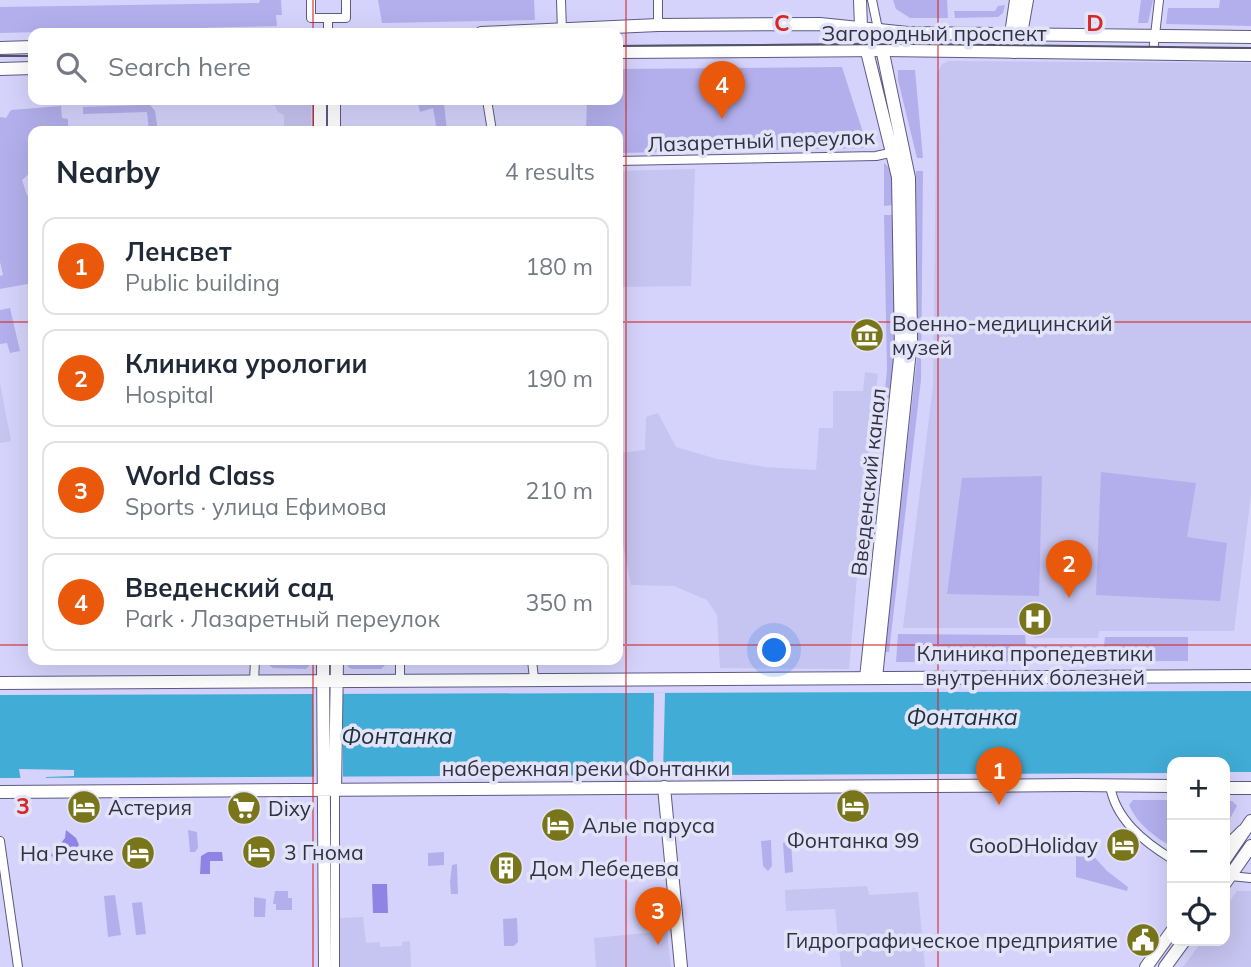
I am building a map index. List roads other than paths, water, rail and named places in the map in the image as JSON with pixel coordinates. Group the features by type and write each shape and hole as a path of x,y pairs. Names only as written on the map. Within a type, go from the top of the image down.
{"main road":[{"name":"Введенский канал","path":"860,0 861,27 866,51 899,152"},
{"path":"1014,52 1016,0"},
{"path":"1016,34 1027,0"},
{"name":"Загородный проспект","path":"610,28 820,24 908,33 1251,37"},
{"name":"Введенский канал","path":"871,678 901,349 899,152 878,29"},
{"path":"0,48 28,47"},
{"name":"Загородный проспект","path":"623,52 883,50 1251,55"},
{"path":"0,69 28,68"},
{"path":"320,105 320,126"},
{"path":"334,105 334,126"},
{"path":"325,665 330,680 325,967"},
{"path":"330,680 335,665"},
{"path":"0,683 1251,676"},
{"name":"набережная реки Фонтанки","path":"0,792 330,783 664,787 1167,786"},
{"path":"664,787 681,967"},
{"path":"1230,788 1251,788"},
{"path":"1230,852 1251,821"},
{"path":"1230,876 1251,846"},
{"path":"1146,967 1167,938"},
{"path":"1166,967 1181,946"}],"street":[{"path":"311,0 311,18 346,18 346,0"},
{"path":"561,0 562,28"},
{"path":"658,0 658,25"},
{"name":"Введенский канал","path":"872,0 878,29"},
{"path":"1153,53 1158,0"},
{"path":"328,18 328,28"},
{"path":"488,105 491,126"},
{"name":"Лазаретный переулок","path":"623,161 876,156 899,152"},
{"path":"254,681 256,665"},
{"path":"400,665 400,680"},
{"path":"533,665 534,679"},
{"path":"330,783 335,967"},
{"path":"1110,785 1112,798 1126,821 1141,838 1167,856"},
{"path":"1230,841 1251,821"},
{"path":"0,841 18,967"},
{"path":"1230,880 1251,878"}],"water":[{"name":"Фонтанка","path":"1251,691 1251,772 1230,772 1230,757 1167,757 1167,773 0,778 0,695"}],"tram line":[{"path":"623,46 909,44 1251,48"},
{"path":"0,56 28,56"}],"place":[{"name":"Введенский сад","path":"722,119"},
{"name":"Военно-медицинский музей","path":"867,335"},
{"name":"Клиника урологии","path":"1069,598"},
{"name":"Клиника пропедевтики внутренних болезней","path":"1035,619"},
{"name":"Ленсвет","path":"999,805"},
{"name":"Фонтанка 99","path":"853,806"},
{"name":"Астерия","path":"84,807"},
{"name":"Dixy","path":"244,808"},
{"name":"Алые паруса","path":"558,825"},
{"name":"GooDHoliday","path":"1123,845"},
{"name":"3 Гнома","path":"259,852"},
{"name":"На Речке","path":"138,853"},
{"name":"Дом Лебедева","path":"506,868"},
{"name":"Гидрографическое предприятие","path":"1143,940"},
{"name":"World Class","path":"658,945"}]}
